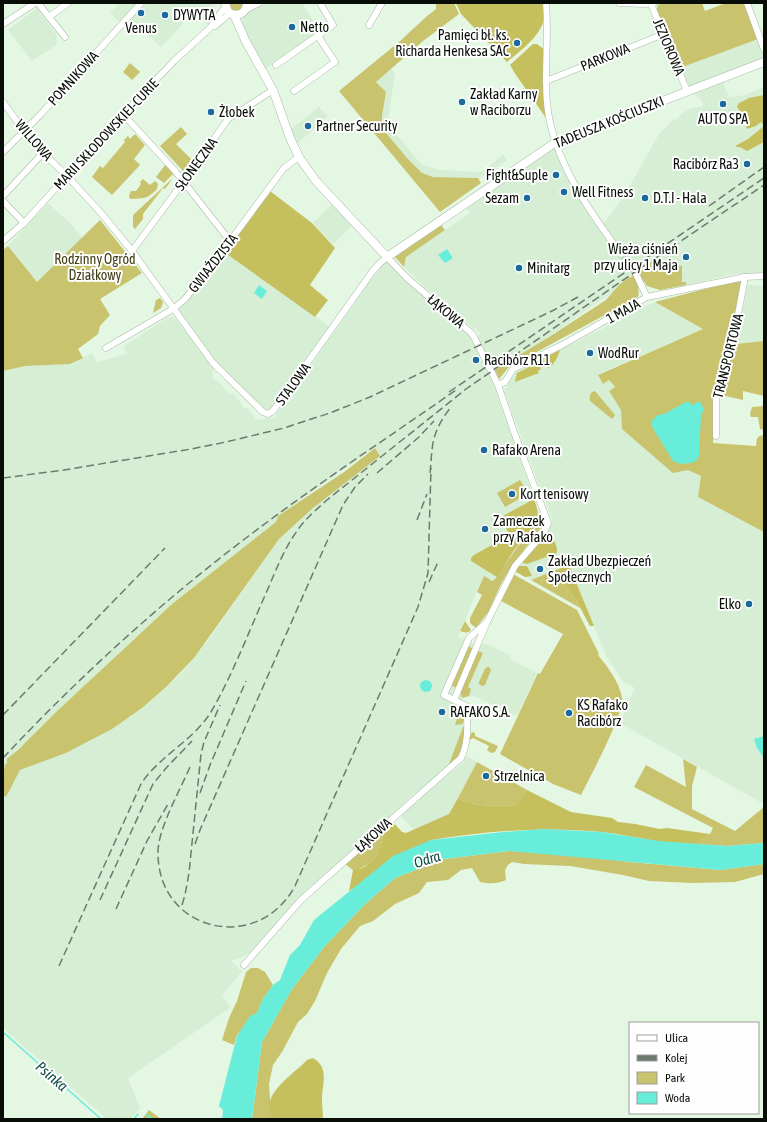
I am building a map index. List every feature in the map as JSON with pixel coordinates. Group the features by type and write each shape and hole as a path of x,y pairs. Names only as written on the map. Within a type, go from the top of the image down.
{"main road":[{"path":"225,5 228,12 240,11 238,26"},
{"name":"ŁĄKOWA","path":"238,26 273,90 290,138 299,157 315,180 387,258"},
{"name":"TADEUSZA KOŚCIUSZKI","path":"387,258 556,142 764,62"}],"street":[{"path":"3,24 34,3"},
{"path":"38,3 65,37"},
{"path":"49,17 68,3"},
{"name":"POMNIKOWA","path":"3,152 141,3"},
{"name":"MARII SKŁODOWSKIEJ-CURIE","path":"3,241 24,223 123,114 174,61 210,28 219,23 228,15 259,3"},
{"path":"276,65 333,25 320,3"},
{"path":"369,25 382,3"},
{"path":"546,3 548,19 546,81 547,104 551,126 556,142 587,206 621,254"},
{"path":"618,3 652,4"},
{"path":"746,3 764,49"},
{"name":"JEZIOROWA","path":"652,4 687,91"},
{"name":"MARII SKŁODOWSKIEJ-CURIE","path":"210,28 225,5"},
{"path":"219,23 227,19 231,20 238,26"},
{"name":"PARKOWA","path":"546,81 664,34"},
{"path":"294,91 335,62 318,36"},
{"name":"SŁONECZNA","path":"132,251 228,119 273,90"},
{"name":"WILLOWA","path":"3,102 24,131 43,153 67,176 101,213 132,251 173,309"},
{"path":"123,114 184,181 230,241"},
{"path":"3,196 43,153"},
{"name":"GWIAŹDZISTA","path":"106,348 173,309 184,299 230,241 284,168 299,157"},
{"path":"3,201 24,223"},
{"name":"STALOWA","path":"173,309 213,363 258,408 269,414 289,389 376,267 387,258"},
{"name":"ŁĄKOWA","path":"387,258 407,278 473,335 498,385 516,439 548,523 545,531 515,566 487,622 454,700"},
{"path":"636,274 647,297"},
{"name":"1 MAJA","path":"498,385 505,382 513,369 562,345 647,297 745,277 764,276"},
{"name":"TRANSPORTOWA","path":"716,436 716,397 734,336 745,277"},
{"name":"ŁĄKOWA","path":"244,966 301,900 461,758 466,742 468,717 466,706 444,695 469,638 487,622"},
{"path":"475,633 480,639"},
{"path":"469,638 480,639"}],"shaded area":[{"path":"119,3 214,3 215,10 214,17 208,25 194,12 161,47 128,16 121,23 110,13"},
{"path":"266,3 302,3 320,32 264,70 241,25 244,15"},
{"path":"456,3 544,3 544,19 542,26 534,38 507,62 461,14"},
{"path":"37,8 57,36 56,45 32,61 8,30"},
{"path":"758,39 764,59 689,88 680,68"},
{"path":"533,44 537,44 545,50 544,98 546,118 510,65"},
{"path":"391,69 395,73 388,120 394,132 422,165 440,170 479,172 483,171 503,155 507,160 479,179 433,177 422,173 407,158 383,128 382,117 386,92 376,82"},
{"path":"723,82 729,97 745,95 764,87 764,273 729,275 686,285 686,282 682,282 682,266 671,264 667,261 665,262 659,256 645,266 647,269 637,272 629,278 628,277 616,290 534,347 496,371 477,337 480,333 426,288 404,267 406,257 470,213 466,208 473,204 471,201 554,148 584,208 619,255 603,225 625,194 659,134 674,119 676,120 683,113 692,108 701,107 703,105 702,101 696,95 690,93 703,90"},
{"path":"764,95 764,126 761,122 756,126 747,129 746,126 749,122 737,107 739,103 749,98"},
{"path":"319,107 328,116 298,143 296,142 290,130"},
{"path":"764,126 764,142 747,151 740,147 735,147 748,139"},
{"path":"270,191 312,223 335,248 310,285 328,300 315,317 224,252"},
{"path":"48,203 75,228 83,238 37,282 8,246"},
{"path":"332,204 352,226 333,244 313,223"},
{"path":"224,252 330,327 273,410 267,412 222,370 178,311"},
{"path":"386,261 469,335 494,386 539,513 495,579 492,581 483,577 458,637 476,645 487,644 511,656 510,659 537,673 517,716 474,696 462,698 465,713 465,732 453,764 416,793 415,792 312,887 292,906 253,951 240,958 232,960 232,962 242,971 222,995 231,1007 128,1078 140,1108 131,1119 107,1119 3,1028 3,795 6,796 20,770 66,753 112,729 142,708 181,674 206,643 279,539 313,508 380,456 374,448 278,516 276,522 172,604 19,749 16,750 3,770 3,371 25,366 70,364 92,353 97,362 127,354 124,346 167,318 173,317 214,368 212,372 213,379 218,381 230,395 233,393 245,409 247,408 256,420 276,417 275,416 378,270"},
{"path":"748,285 764,286 764,341 736,344"},
{"path":"655,302 703,329 598,374 603,384 609,380 615,388 609,391 621,410 688,470 701,476 698,497 764,532 764,804 620,723 635,688 623,682 606,655 569,565 531,580 515,570 553,522 504,391 516,372"},
{"path":"560,350 556,360 550,367 548,368 546,364 540,366 541,369 538,371 539,373 515,382 517,373"},
{"path":"534,499 538,515 536,526 518,545 497,577 471,561 471,558 474,555 506,537 508,532 503,516"},
{"path":"550,532 557,549 556,554 527,564 523,563 522,561 534,547"},
{"path":"569,565 594,626 590,626 576,600 560,579 555,583 548,580 537,581 548,577 551,572"},
{"path":"516,566 527,566 532,576 525,577 516,572"},
{"path":"467,756 477,762 449,814 414,830 399,814 463,763"},
{"path":"527,790 571,812 612,818 618,822 660,829 667,828 710,834 696,844 661,842 602,832 560,829 516,830 431,840 349,891 353,870 364,867 373,860 380,848 384,828 393,822 402,832 406,833 449,814 458,798 480,805 518,805"},
{"path":"313,1058 322,1067 324,1077 322,1100 323,1119 274,1119 270,1111 270,1102 273,1094 286,1079 307,1060"}],"green space":[{"path":"228,3 244,3 242,8 237,11 231,9"},
{"path":"436,3 454,3 459,14 423,41 376,82 386,92 382,116 382,128 407,158 422,173 433,177 478,178 481,183 440,212 339,91 399,42 436,9"},
{"path":"663,3 702,3 705,11 726,3 744,3 758,39 680,68 656,11 658,5"},
{"path":"130,63 140,72 132,80 123,72"},
{"path":"181,127 187,134 176,144 193,161 184,172 160,146"},
{"path":"135,134 145,145 134,159 140,165 112,195 92,177 100,166 103,168 125,142 124,140 128,136 130,139"},
{"path":"166,164 174,173 164,183 156,177"},
{"path":"173,178 165,189 163,188 143,214 143,219 135,229 133,227 133,215"},
{"path":"143,179 150,185 155,181 158,184 157,189 145,198 130,199 129,196 131,191 136,191"},
{"name":"Rodzinny Ogród Działkowy","path":"100,220 142,273 100,299 110,315 100,326 98,334 78,349 83,358 70,364 25,366 3,371 3,250 8,246 37,282"},
{"path":"441,225 445,230 406,257 404,267 395,257"},
{"path":"659,256 665,262 667,261 671,264 682,266 682,282 686,282 686,285 660,290 647,286 644,281 643,282 637,272 647,269 645,266"},
{"path":"633,275 638,286 638,297 509,367 499,379 495,370 606,300 619,285"},
{"path":"739,280 742,282 730,342 736,344 764,341 764,396 743,391 743,400 717,394 713,443 756,446 758,437 764,435 764,532 698,497 701,476 688,470 673,473 622,429 621,410 609,391 615,387 609,380 603,384 598,375 703,329 655,302"},
{"path":"160,298 163,302 161,308 153,313 156,300"},
{"path":"595,391 615,415 612,419 590,401 590,394"},
{"path":"764,406 764,430 760,429 758,417 751,417 750,414 752,407"},
{"path":"375,448 380,456 313,508 279,539 194,658 166,687 142,708 112,729 66,753 20,770 6,797 3,795 3,770 7,763 7,759 56,712 172,604 276,522 278,516 344,472"},
{"name":"Kort tenisowy","path":"520,480 528,494 505,507 497,493"},
{"path":"539,513 543,518 543,525 511,567 500,586 489,611 476,628 470,623 470,618 482,595 477,592 484,576 492,581 495,579 518,546 535,529"},
{"path":"551,572 548,577 538,581 549,580 554,583 560,579 576,600 580,608 531,580"},
{"name":"KS Rafako Racibórz","path":"513,574 577,610 599,654 598,655 613,675 621,692 622,698 618,717 606,746 581,795 553,784 500,754 538,673 540,674 563,634 501,601"},
{"path":"465,621 471,630 467,632 460,631"},
{"path":"468,646 474,649 457,688 450,685"},
{"path":"478,651 483,653 468,687 471,689 469,696 462,698 460,690"},
{"path":"487,667 491,670 485,685 482,686 479,682"},
{"path":"462,709 465,713 465,718 462,724 456,725 455,724"},
{"path":"463,727 465,728 462,748 451,765 449,764"},
{"path":"472,732 475,733 475,736 498,746 495,752 491,753 487,750 489,746 473,738 470,740"},
{"path":"683,759 697,767 692,786 692,809 735,831 764,807 764,843 727,846 696,844 710,834 713,828 634,787 646,765 686,787"},
{"name":"Strzelnica","path":"477,762 527,790 519,805 480,805 458,798"},
{"path":"384,828 380,852 371,862 358,870 353,870 345,864"},
{"path":"509,851 585,856 630,862 721,870 764,864 764,874 735,882 693,883 649,881 570,866 512,862 505,870 506,880 500,882 480,882 472,868 461,870 448,880 427,882 419,893 395,904 373,921 360,926 341,949 327,973 315,1001 307,1014 298,1022 282,1052 273,1065 269,1084 270,1109 274,1119 252,1119 262,1042 292,989 324,947 364,905 395,878 444,859"},
{"path":"251,968 258,968 265,972 273,985 263,999 257,1013 237,1035 234,1045 222,1040 246,972"},
{"path":"149,1110 161,1119 142,1119"}],"water":[{"path":"447,249 453,258 445,263 438,255"},
{"path":"259,285 267,291 262,299 254,293"},
{"path":"688,401 692,405 700,401 704,410 701,415 699,456 696,461 681,464 673,461 651,425 653,419 658,415 664,414"},
{"path":"424,680 428,680 432,686 428,692 424,692 420,688 420,684"},
{"path":"764,736 764,758 757,748 754,739"},
{"name":"Odra","path":"543,829 602,832 658,841 727,846 764,843 764,864 721,870 509,851 444,859 395,878 364,905 324,947 292,989 262,1042 252,1119 222,1119 223,1110 219,1106 237,1036 250,1016 257,1013 263,999 273,985 280,980 290,955 300,945 314,920 393,856 431,840"}],"waterway":[{"name":"Psinka","path":"3,1032 101,1119"},
{"name":"Psinka","path":"134,1119 138,1114"},
{"name":"Psinka","path":"146,1115 153,1119"}],"tunnel":[{"path":"621,254 636,274"}],"railway":[{"path":"709,206 764,167"},
{"path":"449,392 764,178"},
{"path":"59,966 141,784 157,765 204,722 211,712 234,668 284,552 304,522 327,500 466,389 764,185"},
{"path":"3,478 64,470 191,449 284,428 330,413 370,397 552,311 578,297"},
{"path":"3,758 60,699 120,643 214,563 298,500 456,390"},
{"path":"430,473 436,433 441,421 452,406"},
{"path":"377,473 419,437 434,421"},
{"path":"190,767 165,821 159,843 158,852 162,879 174,901 191,916 212,925 235,927 258,921 278,908 295,886 418,607 428,573 431,468"},
{"path":"195,844 343,505 355,487 368,474"},
{"path":"417,520 427,494"},
{"path":"3,715 165,548"},
{"path":"429,582 438,562"},
{"path":"200,793 210,765 246,681"},
{"path":"182,905 189,873 201,754 204,742 220,705"},
{"path":"100,900 153,784 192,741"},
{"path":"116,909 147,841 168,804"}],"place":[{"name":"Venus","path":"141,13"},
{"name":"DYWYTA","path":"165,15"},
{"name":"Netto","path":"292,27"},
{"name":"Pamięci bł. ks. Richarda Henkesa SAC","path":"517,43"},
{"name":"Zakład Karny w Raciborzu","path":"462,102"},
{"name":"AUTO SPA","path":"723,104"},
{"name":"Żłobek","path":"211,112"},
{"name":"Partner Security","path":"308,126"},
{"name":"Racibórz Ra3","path":"747,164"},
{"name":"Fight&Suple","path":"556,175"},
{"name":"Well Fitness","path":"564,192"},
{"name":"Sezam","path":"527,198"},
{"name":"D.T.I - Hala","path":"645,198"},
{"name":"Wieża ciśnień przy ulicy 1 Maja","path":"686,257"},
{"name":"Minitarg","path":"519,268"},
{"name":"WodRur","path":"590,353"},
{"name":"Racibórz R11","path":"476,360"},
{"name":"Rafako Arena","path":"484,450"},
{"name":"Kort tenisowy","path":"512,494"},
{"name":"Zameczek przy Rafako","path":"485,529"},
{"name":"Zakład Ubezpieczeń Społecznych","path":"540,569"},
{"name":"Elko","path":"749,604"},
{"name":"RAFAKO S.A.","path":"442,712"},
{"name":"KS Rafako Racibórz","path":"569,713"},
{"name":"Strzelnica","path":"486,776"}]}
